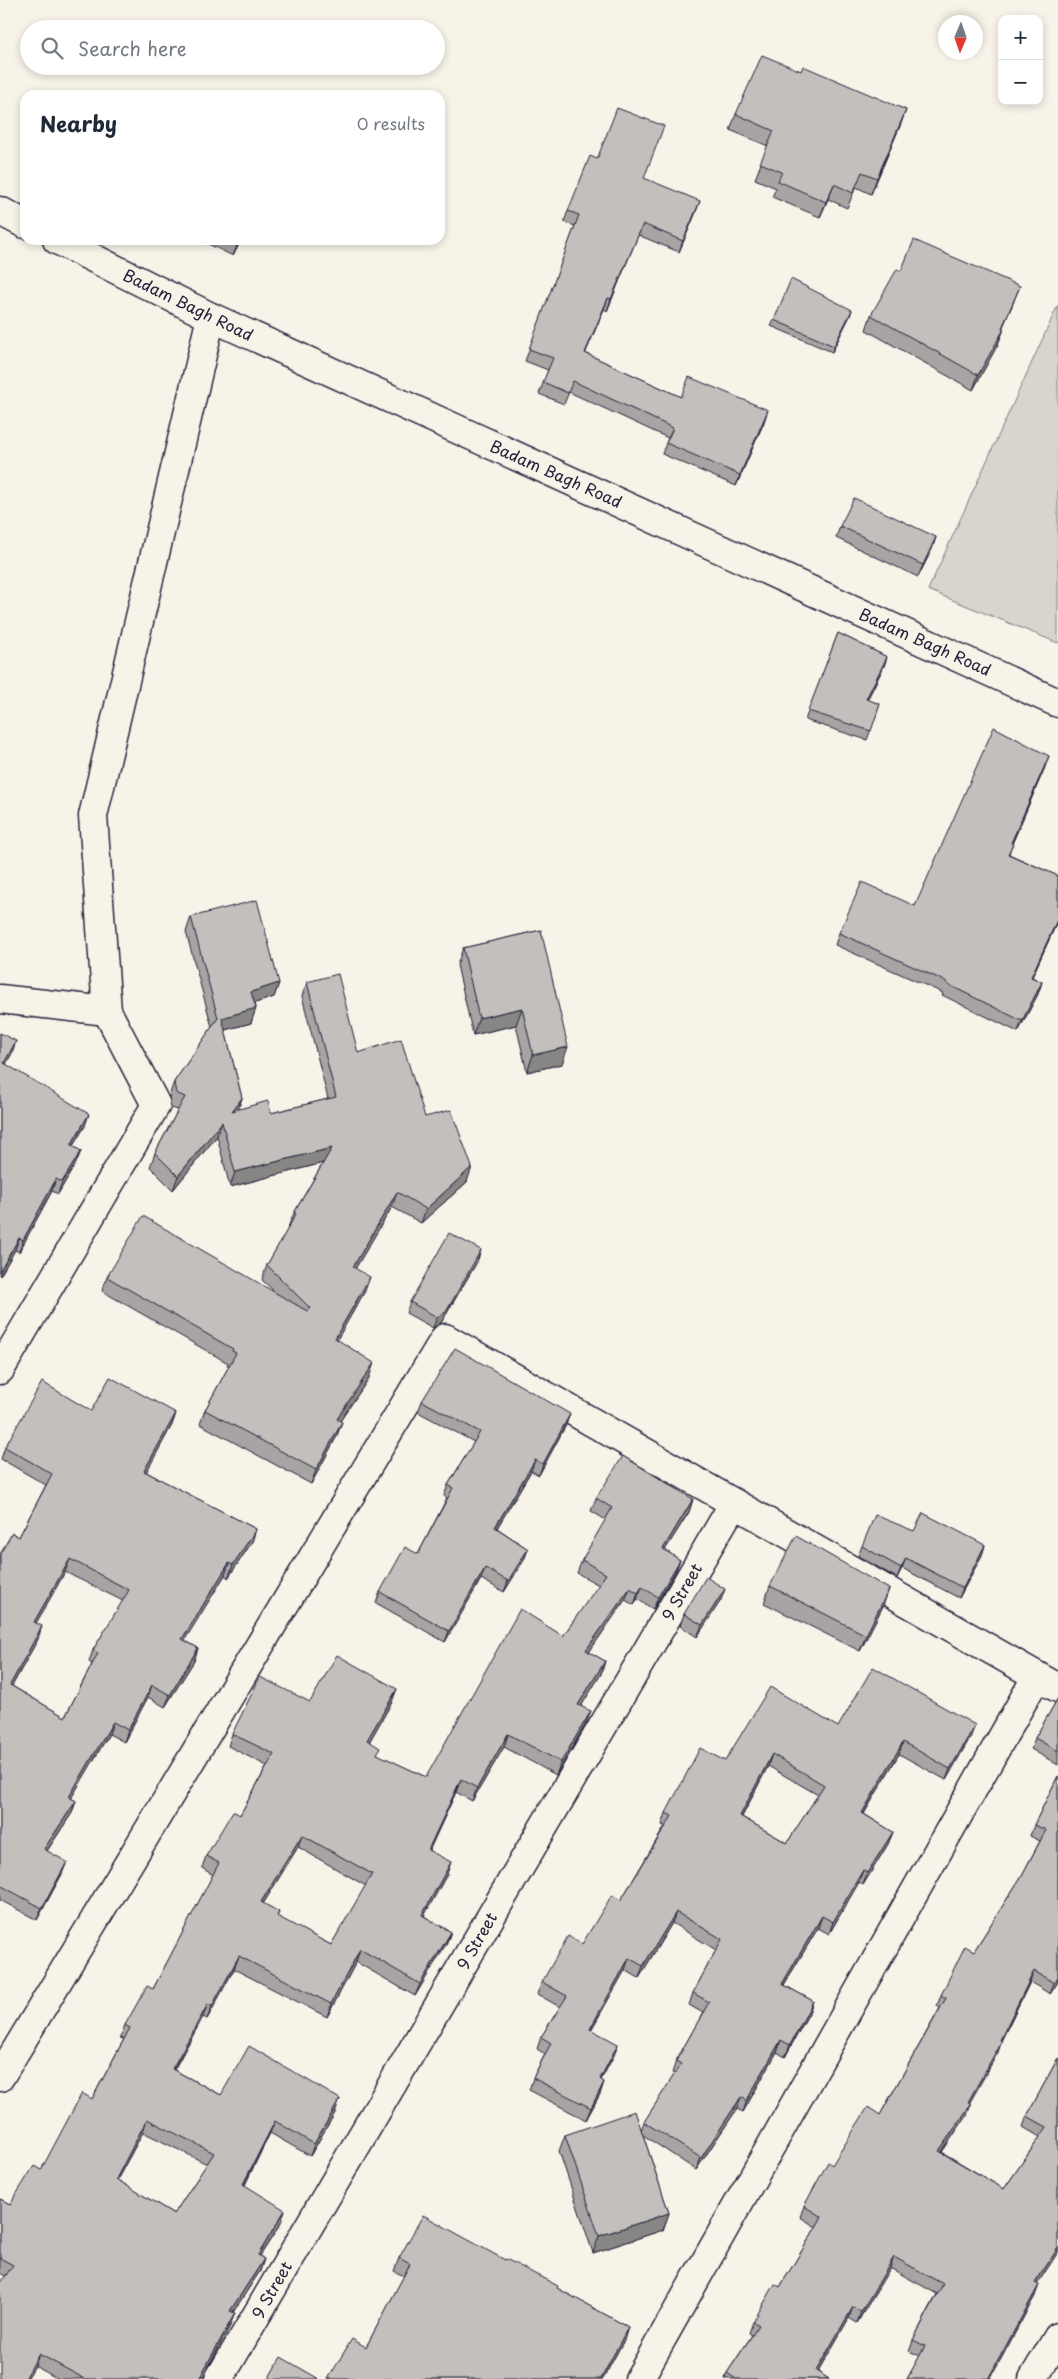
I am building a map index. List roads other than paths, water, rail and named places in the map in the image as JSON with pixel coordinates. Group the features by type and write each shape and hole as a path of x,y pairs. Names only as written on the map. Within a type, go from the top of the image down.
{"street":[{"path":"0,211 20,221"},
{"name":"Badam Bagh Road","path":"67,245 211,317 1058,703"},
{"path":"0,1370 156,1105 106,1011 93,816 211,317"},
{"path":"0,999 106,1011"},
{"path":"0,2077 445,1338 1048,1682 639,2379"},
{"name":"9 Street","path":"220,2379 734,1503"},
{"path":"1033,2379 1058,2337"}]}
